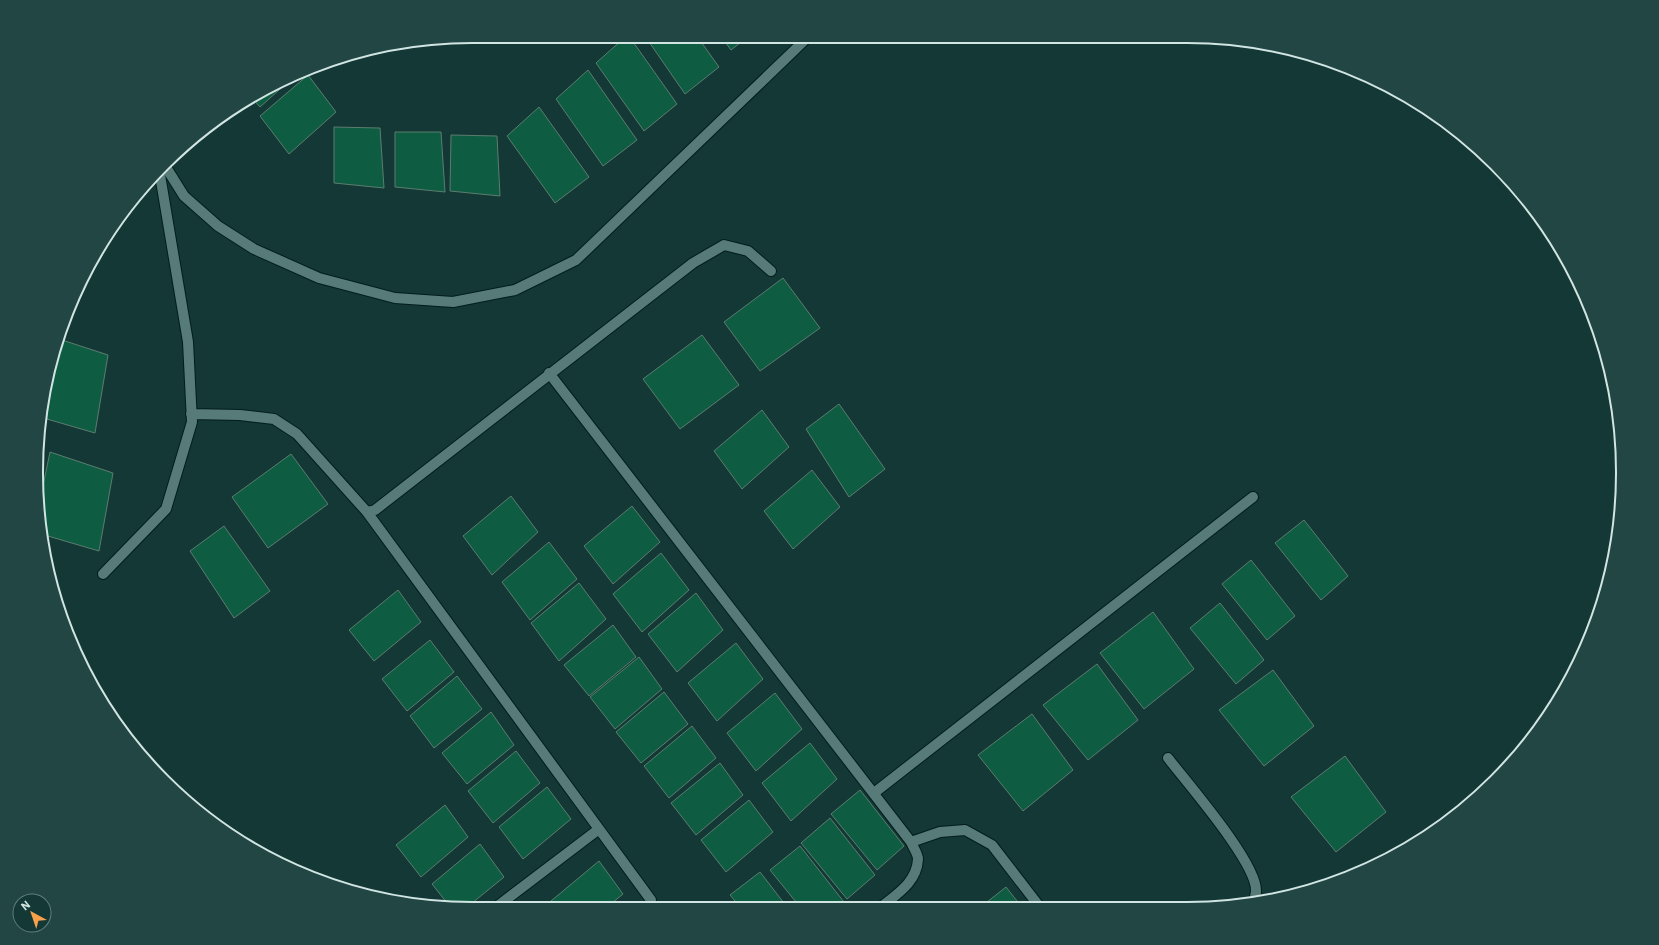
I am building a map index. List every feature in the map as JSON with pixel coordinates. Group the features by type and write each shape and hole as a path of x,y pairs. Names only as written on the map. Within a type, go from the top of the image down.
{"street":[{"path":"168,170 184,196 218,226 254,249 319,278 395,298 453,302 507,292 515,290 576,260 802,43"},
{"path":"104,574 166,509 192,422 188,342 160,178"},
{"path":"367,512 375,510 693,263 724,245 748,251 771,271"},
{"path":"549,374 911,842 918,858 915,874 903,890 887,902"},
{"path":"191,414 240,415 274,419 297,434 367,512 651,900"},
{"path":"874,793 1253,496"},
{"path":"1168,758 1240,850 1251,870 1256,891 1254,896"},
{"path":"503,902 599,829"},
{"path":"911,842 940,832 965,830 992,845 1036,902"}],"building":[{"path":"618,43 634,43 677,104 644,131 596,63"},
{"path":"650,43 702,43 719,67 685,94"},
{"path":"726,43 740,43 731,50"},
{"path":"588,70 637,140 603,166 556,99"},
{"path":"309,76 336,112 289,154 260,116"},
{"path":"281,88 260,107 256,102"},
{"path":"539,107 589,177 555,203 507,136"},
{"path":"334,127 380,128 384,188 334,183"},
{"path":"395,132 441,132 445,192 395,187"},
{"path":"451,135 497,136 500,196 450,191"},
{"path":"783,278 820,328 760,371 724,322"},
{"path":"702,335 739,385 680,429 643,379"},
{"path":"64,341 108,355 95,433 47,419 51,389"},
{"path":"839,404 885,469 849,497 806,429"},
{"path":"762,410 789,447 742,489 714,451"},
{"path":"50,452 113,473 99,551 48,536 43,484"},
{"path":"291,454 328,504 268,548 232,497"},
{"path":"812,470 840,507 793,549 764,511"},
{"path":"511,496 538,532 492,575 463,536"},
{"path":"632,506 660,542 613,584 584,546"},
{"path":"1304,520 1348,576 1321,600 1275,543"},
{"path":"224,526 270,591 234,618 190,551"},
{"path":"549,542 577,579 530,620 502,582"},
{"path":"661,553 689,590 642,632 613,594"},
{"path":"1251,560 1295,616 1267,640 1222,584"},
{"path":"579,583 606,619 559,661 531,623"},
{"path":"398,590 421,622 374,661 349,630"},
{"path":"696,593 723,630 677,672 648,634"},
{"path":"1220,603 1264,660 1236,684 1190,628"},
{"path":"1153,612 1194,669 1144,709 1100,653"},
{"path":"613,625 636,657 589,696 564,665"},
{"path":"430,640 454,672 407,711 382,679"},
{"path":"736,643 763,679 717,721 688,683"},
{"path":"639,657 662,689 615,729 590,697"},
{"path":"1097,664 1138,720 1088,760 1043,705"},
{"path":"1273,670 1314,726 1264,766 1219,710"},
{"path":"457,676 482,709 434,748 410,716"},
{"path":"664,692 688,724 641,763 616,732"},
{"path":"775,693 802,729 756,771 727,733"},
{"path":"491,712 514,745 467,784 442,753"},
{"path":"1032,714 1073,770 1023,811 978,755"},
{"path":"692,726 716,758 669,798 644,766"},
{"path":"810,743 837,779 791,821 762,783"},
{"path":"516,751 540,783 493,823 468,791"},
{"path":"1345,756 1386,812 1336,852 1291,797"},
{"path":"720,763 743,795 696,835 671,803"},
{"path":"547,787 571,819 523,859 499,827"},
{"path":"860,790 904,846 877,870 831,814"},
{"path":"749,800 773,832 726,872 701,840"},
{"path":"445,805 468,837 421,877 396,845"},
{"path":"830,818 875,875 847,899 801,843"},
{"path":"480,844 504,877 473,902 446,901 432,884"},
{"path":"800,846 844,902 796,902 770,870"},
{"path":"599,861 623,894 613,902 551,901"},
{"path":"760,872 783,902 736,902 730,895"},
{"path":"1006,887 1018,902 987,902"}]}
